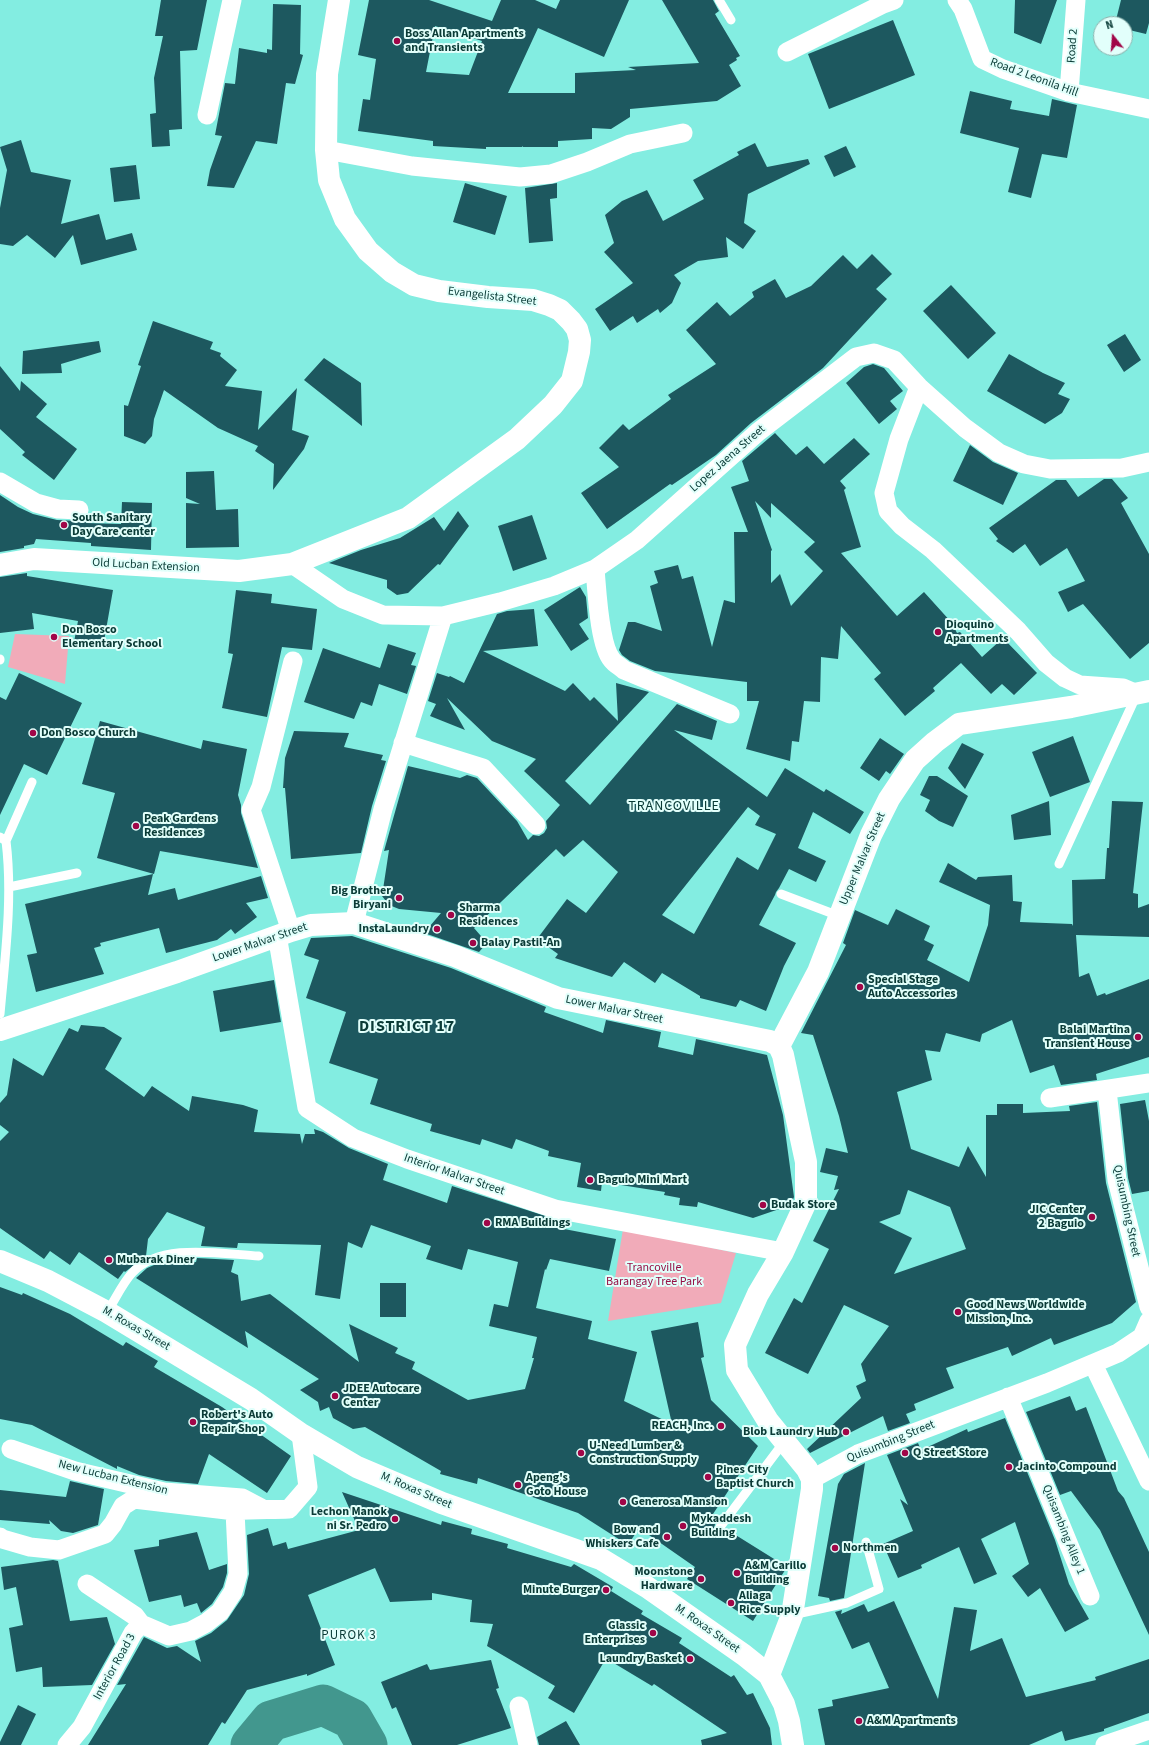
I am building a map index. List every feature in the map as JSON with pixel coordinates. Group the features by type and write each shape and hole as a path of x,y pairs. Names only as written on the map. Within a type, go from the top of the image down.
{"street":[{"path":"207,115 232,0"},
{"name":"Evangelista Street","path":"292,564 408,518 517,439 553,405 572,381 580,352 580,340 577,329 560,310 533,300 488,297 439,291 414,285 392,272 368,251 345,219 329,180 326,150 327,74 339,0"},
{"path":"787,52 883,4 894,0"},
{"name":"Road 2 Leonila Hill","path":"957,0 963,9 982,59 1003,69 1069,92 1149,109"},
{"name":"Road 2","path":"1069,92 1076,0"},
{"path":"326,150 412,166 520,177 551,174 587,162 630,144 682,133"},
{"name":"Lopez Jaena Street","path":"292,564 343,599 383,615 443,616 500,602 554,586 595,570 637,540 758,432 856,357 874,353 894,360 919,387 965,428 999,453 1024,464 1050,469 1122,468 1149,462"},
{"path":"919,387 899,439 884,493 888,511 902,526 933,550 1018,631 1046,663 1065,678 1080,685 1123,688 1143,692"},
{"path":"0,482 36,503 58,509 79,510"},
{"name":"Old Lucban Extension","path":"0,565 34,559 239,571 292,564"},
{"path":"595,570 601,624 606,646 612,660 624,670 730,714"},
{"path":"354,923 383,809 443,616"},
{"name":"Interior Malvar Street","path":"293,661 261,787 251,810 284,933 306,1108 353,1138 407,1159 555,1209 783,1252"},
{"name":"Upper Malvar Street","path":"779,1046 818,972 871,835 889,799 915,760 935,742 959,724 1071,707 1143,692"},
{"path":"403,744 483,768 536,825"},
{"name":"Lower Malvar Street","path":"0,1030 177,972 284,933 311,925 354,923 455,956 558,998 770,1042 779,1046"},
{"path":"769,1675 792,1615 812,1489 812,1479 806,1468 768,1421 737,1370 735,1345 758,1294 783,1252 806,1202 806,1162 783,1055 779,1046"},
{"path":"1050,1098 1149,1082"},
{"name":"Quisumbing Street","path":"1107,1090 1117,1180 1149,1307"},
{"name":"M. Roxas Street","path":"0,1261 48,1281 107,1312 251,1398 301,1434 356,1467 442,1503 601,1559 647,1587 744,1655 769,1675 784,1704 790,1721 793,1745"},
{"name":"Quisumbing Street","path":"812,1479 858,1454 1093,1364 1118,1353 1142,1337 1149,1321"},
{"path":"1093,1364 1149,1481"},
{"name":"Quisambing Alley 1","path":"1008,1397 1090,1596"},
{"path":"0,1537 2,1539 30,1547 58,1550 104,1534 113,1524 123,1506 134,1499 235,1511 261,1508 273,1510 289,1509 308,1487 301,1434"},
{"name":"New Lucban Extension","path":"11,1450 75,1471 164,1492 242,1498 261,1508"},
{"name":"Interior Road 3","path":"67,1745 82,1727 133,1633 141,1624 169,1636 191,1631 206,1623 220,1612 233,1592 238,1574 235,1511"},
{"path":"87,1584 135,1616 141,1624"},
{"path":"519,1706 528,1745"},
{"path":"1105,1745 1149,1730"}],"lane":[{"path":"719,0 731,20"},
{"path":"1059,864 1143,692"},
{"path":"0,1014 4,921 10,869 3,839 32,782"},
{"path":"9,887 77,874"},
{"path":"782,894 839,916"},
{"path":"107,1312 131,1273 146,1262 165,1254 204,1252 259,1256"},
{"path":"720,1527 784,1442"},
{"path":"792,1615 846,1603 879,1589 866,1542"}],"green space":[{"path":"15,634 69,636 65,684 8,667"},
{"name":"Trancoville Barangay Tree Park","path":"623,1229 736,1253 721,1303 608,1321"}],"building":[{"path":"161,0 207,0 197,50 180,51 182,129 169,130 170,146 152,147 150,114 156,113 154,78 163,36 155,36"},
{"path":"369,0 429,0 492,21 501,0 535,0 556,9 560,0 629,0 604,57 538,28 508,93 575,93 575,73 636,70 628,67 699,63 662,0 713,0 719,11 715,14 740,56 729,65 741,86 717,101 630,109 630,117 611,129 592,128 592,139 558,141 558,147 486,147 486,149 433,146 433,141 358,131 363,99 370,100 376,59 358,55","holes":["435,26 482,41 469,75 426,72"]},
{"path":"1015,0 1057,0 1041,44 1014,33"},
{"path":"1121,0 1149,0 1149,23 1146,34 1133,31 1133,16 1117,16"},
{"path":"273,4 301,5 300,54 303,55 295,84 286,83 277,144 256,141 234,188 207,186 210,170 222,136 215,135 225,83 235,84 239,48 267,53 267,49 272,50"},
{"path":"893,20 915,75 829,109 808,54"},
{"path":"970,91 1012,101 1010,109 1049,116 1052,99 1077,105 1067,158 1042,154 1031,198 1008,192 1019,148 960,133"},
{"path":"21,140 31,172 71,180 61,224 99,214 106,240 132,233 137,250 81,265 73,235 55,258 27,235 13,246 0,244 0,208 7,170 0,147"},
{"path":"755,143 767,167 808,159 810,164 748,194 744,223 756,231 743,249 726,237 728,257 698,261 674,275 681,283 672,303 660,313 658,309 637,323 633,316 610,331 595,309 633,283 604,252 614,243 605,215 622,201 647,190 663,221 704,199 693,180 739,155 737,152"},
{"path":"846,146 856,167 834,177 824,156"},
{"path":"136,165 140,199 114,202 110,168"},
{"path":"465,183 507,196 495,235 453,222"},
{"path":"557,183 557,198 550,199 553,241 529,243 525,188"},
{"path":"872,254 892,274 876,289 887,299 823,368 751,423 716,455 672,485 670,484 607,529 581,493 619,467 599,448 623,424 629,430 671,399 668,395 716,364 686,330 717,302 730,316 754,297 752,292 775,279 786,298 811,286 843,255 857,269"},
{"path":"951,285 996,333 968,359 923,311"},
{"path":"153,321 213,342 210,349 221,353 220,356 237,370 225,386 262,391 258,430 297,388 292,430 309,436 304,449 273,490 274,464 255,451 258,446 218,428 164,390 154,419 152,436 145,444 124,436 124,405 128,406 141,366 138,365"},
{"path":"1125,334 1141,360 1124,372 1107,345"},
{"path":"99,341 101,352 61,364 62,373 22,374 23,351"},
{"path":"1009,354 1043,373 1065,383 1058,394 1070,399 1062,413 1045,424 987,391"},
{"path":"324,358 361,383 362,426 304,380"},
{"path":"873,364 884,368 903,391 890,401 897,409 879,424 846,383 864,367"},
{"path":"0,366 20,391 21,381 47,404 36,417 77,449 54,480 22,455 25,452 0,429"},
{"path":"775,433 796,455 807,446 824,464 854,438 870,454 840,481 846,488 844,490 861,547 841,553 897,616 924,592 952,623 957,633 960,632 982,657 1003,638 1037,673 1014,695 1002,684 991,694 961,663 933,688 935,691 905,716 874,679 881,673 841,626 838,659 821,657 820,702 804,701 799,742 792,741 790,761 746,749 759,701 747,701 747,682 655,671 630,661 622,655 619,650 628,622 635,622 662,631 650,586 658,583 654,571 678,565 682,579 693,576 712,647 724,600 735,603 734,532 748,532 731,487 749,481 742,461","holes":["755,501 771,518 771,503 815,542 804,552 823,571 791,606 780,574 771,583 772,550"]},
{"path":"970,445 993,462 1018,473 1003,505 953,481"},
{"path":"214,471 216,510 238,509 239,547 186,548 186,503 200,504 186,498 186,472"},
{"path":"1104,479 1112,479 1128,498 1121,503 1149,554 1149,643 1130,659 1083,604 1068,612 1058,592 1085,581 1067,548 1040,566 1025,544 1013,553 996,541 998,539 989,528 1056,480 1066,480 1078,497"},
{"path":"0,495 18,507 33,514 57,520 78,521 87,518 86,523 121,524 122,502 152,503 151,550 91,546 91,543 36,539 34,544 24,546 24,548 0,552"},
{"path":"458,511 469,526 440,565 438,564 408,593 397,595 387,588 387,580 329,563 361,550 400,538 434,517 444,531"},
{"path":"532,515 547,559 513,571 498,526"},
{"path":"27,573 27,576 113,590 103,647 74,642 78,621 32,613 34,629 0,633 0,577"},
{"path":"580,587 586,597 588,618 579,624 589,639 571,651 544,610"},
{"path":"236,590 272,594 271,603 317,609 312,650 282,647 267,717 222,708 233,654 228,653"},
{"path":"534,609 538,646 483,651 565,691 573,683 590,701 594,697 618,721 616,683 649,692 565,781 590,805 677,704 717,721 712,740 674,730 767,797 785,768 824,792 826,789 864,812 850,834 813,812 798,848 826,861 816,882 789,869 759,925 796,943 784,966 766,1011 740,1000 736,1007 700,998 700,996 662,973 655,983 624,962 612,977 555,958 558,954 537,939 567,899 586,913 618,872 583,840 564,857 556,849 474,928 487,943 479,952 424,933 441,913 399,909 389,905 382,896 389,850 384,851 408,766 460,778 467,775 477,778 517,821 528,840 533,835 539,836 544,833 547,828 546,821 560,805 524,771 536,759 492,741 447,698 465,730 430,716 436,704 428,701 437,673 450,676 464,683 497,614 507,611","holes":["748,807 760,816 755,825 776,834 758,870 737,857 694,934 662,915"]},
{"path":"388,644 416,653 411,665 416,666 407,694 379,684 372,706 361,702 354,719 304,702 323,648 380,668"},
{"name":"Don Bosco Church","path":"19,673 82,703 47,775 24,764 0,815 0,697 6,700"},
{"path":"100,721 201,749 203,740 247,749 238,795 241,805 241,813 258,868 160,851 154,874 97,858 115,793 82,784"},
{"path":"294,731 349,733 344,747 383,755 381,760 386,761 372,806 361,853 291,859 285,788 283,788 285,758"},
{"path":"1073,736 1090,782 1050,797 1032,752"},
{"path":"880,738 904,754 890,774 886,771 879,781 860,768"},
{"path":"962,743 984,754 965,789 948,768"},
{"path":"929,776 937,776 968,796 953,827 939,821 925,811 930,800 920,795"},
{"path":"1049,801 1051,835 1014,840 1011,815"},
{"path":"1112,801 1143,802 1133,893 1138,894 1138,908 1149,904 1149,937 1076,935 1079,977 1089,973 1097,996 1105,993 1106,995 1149,979 1149,1057 1096,1074 1097,1080 1061,1085 1054,1065 1030,1073 1012,1020 982,1034 980,1042 946,1033 940,1052 925,1050 932,1080 897,1092 911,1149 959,1167 968,1146 986,1177 986,1115 997,1115 997,1104 1023,1104 1023,1113 1070,1111 1069,1106 1097,1102 1106,1183 1136,1302 1112,1323 1054,1345 1051,1338 1012,1356 1008,1347 946,1368 954,1388 914,1404 916,1410 906,1414 910,1423 888,1431 883,1416 810,1453 807,1449 861,1398 856,1386 866,1381 861,1364 889,1326 844,1305 808,1374 765,1353 794,1298 802,1303 829,1249 813,1241 839,1189 834,1190 838,1176 820,1172 826,1148 848,1153 839,1116 813,1035 801,1033 846,945 843,943 855,910 888,925 896,909 930,926 924,940 934,945 927,960 969,982 988,925 990,905 939,882 948,863 976,880 978,877 1012,875 1013,901 1022,902 1020,922 1072,924 1073,926 1072,880 1105,879 1107,848 1109,848","holes":["908,1190 950,1207 966,1249 894,1274 912,1238 879,1222 900,1214"]},
{"path":"153,874 148,895 175,888 178,900 261,876 268,898 246,903 257,917 235,934 231,929 217,940 166,953 159,928 100,943 101,946 94,948 104,974 36,992 27,955 37,953 25,904"},
{"path":"352,936 451,968 546,1007 544,1012 603,1033 606,1020 661,1032 658,1047 693,1055 696,1039 767,1055 783,1115 794,1197 791,1205 753,1218 698,1202 697,1207 679,1205 680,1198 664,1195 665,1192 602,1182 601,1191 577,1187 581,1163 548,1156 549,1151 516,1139 512,1149 482,1139 480,1145 430,1131 432,1124 370,1104 378,1079 329,1063 346,1012 306,998 319,960 304,955 311,938"},
{"path":"274,980 281,1022 220,1032 213,991"},
{"path":"81,1025 104,1027 122,1038 105,1069 144,1097 152,1086 189,1111 192,1096 243,1105 258,1110 254,1132 300,1134 302,1144 305,1134 315,1134 314,1129 323,1132 349,1148 388,1164 383,1180 447,1203 452,1186 561,1221 559,1228 616,1239 609,1271 550,1259 546,1270 545,1269 536,1308 592,1321 588,1339 637,1352 624,1401 672,1424 651,1331 698,1322 704,1357 701,1358 711,1400 758,1446 713,1514 719,1518 714,1529 720,1533 726,1529 787,1567 753,1621 687,1579 695,1567 639,1528 628,1545 578,1513 478,1478 477,1484 440,1474 441,1471 365,1427 353,1429 333,1418 329,1407 320,1411 318,1402 300,1390 319,1379 245,1331 248,1348 136,1278 147,1268 154,1265 196,1262 197,1258 234,1260 231,1272 238,1275 241,1301 270,1294 359,1362 349,1324 398,1348 395,1353 415,1362 412,1369 468,1400 525,1389 534,1358 532,1358 537,1337 489,1326 494,1304 508,1307 518,1262 468,1249 462,1270 426,1259 431,1246 371,1225 362,1248 348,1242 340,1299 315,1295 321,1245 238,1243 237,1248 201,1246 205,1227 167,1212 148,1239 146,1256 125,1272 124,1271 118,1279 79,1252 70,1265 50,1251 44,1259 0,1228 0,1141 9,1132 0,1125 0,1103 7,1095 13,1058 43,1076 69,1028 78,1032"},
{"path":"1145,1100 1149,1121 1149,1191 1132,1194 1128,1178 1120,1104"},
{"path":"380,1283 406,1283 406,1317 380,1317"},
{"path":"0,1287 22,1295 23,1293 70,1314 123,1346 126,1342 158,1361 154,1367 222,1407 291,1456 267,1493 209,1454 198,1484 166,1481 139,1475 117,1466 117,1469 32,1425 0,1419"},
{"path":"1070,1396 1076,1411 1086,1407 1118,1491 1124,1498 1149,1552 1149,1635 1100,1530 1071,1491 1060,1495 1026,1412"},
{"path":"1005,1418 1055,1540 1069,1584 1089,1619 1065,1632 1040,1588 1028,1597 1012,1576 1029,1564 1015,1522 981,1539 997,1574 974,1584 959,1547 921,1565 922,1568 898,1578 883,1544 913,1531 900,1499 908,1505 887,1455 918,1443 921,1450 967,1429 968,1432"},
{"path":"865,1463 844,1598 830,1601 829,1598 818,1596 838,1484 844,1474"},
{"path":"70,1481 104,1489 98,1525 73,1533 61,1531 49,1520 50,1524 0,1520 0,1490 66,1497"},
{"path":"342,1492 441,1525 442,1521 472,1529 471,1534 508,1544 507,1548 571,1567 574,1564 613,1587 611,1591 643,1611 641,1614 682,1638 679,1643 731,1677 734,1675 747,1695 753,1693 770,1728 772,1745 702,1745 701,1740 727,1733 654,1684 652,1686 612,1662 611,1664 605,1660 574,1713 548,1698 555,1686 487,1646 493,1624 470,1622 472,1600 432,1593 432,1600 390,1602 375,1568 308,1595 335,1665 307,1676 307,1674 247,1690 225,1724 222,1722 208,1745 88,1745 126,1684 117,1685 144,1637 167,1648 177,1646 201,1662 195,1641 211,1633 227,1620 244,1595 249,1574 247,1535 268,1528 273,1546 286,1542 288,1549 359,1530"},
{"path":"197,1532 209,1570 227,1564 227,1573 223,1587 212,1604 201,1613 197,1603 184,1607 181,1595 149,1602 134,1550 159,1546 159,1540"},
{"path":"53,1560 58,1561 70,1621 107,1617 115,1644 92,1685 43,1687 42,1667 16,1672 9,1628 23,1625 16,1587 4,1590 1,1567"},
{"path":"894,1601 938,1699 954,1607 977,1610 970,1651 1002,1638 1026,1697 1096,1680 1095,1677 1149,1659 1149,1713 1104,1729 1104,1731 1065,1741 1062,1731 1029,1745 825,1745 818,1709 833,1706 832,1700 889,1688 869,1642 852,1649 835,1612 842,1610 841,1614 864,1604 868,1612"},
{"path":"491,1660 499,1688 496,1689 511,1728 457,1745 412,1745 396,1707 392,1709 381,1682 427,1664 430,1670"},
{"path":"18,1705 36,1714 21,1745 0,1745 0,1742"},
{"path":"566,1721 580,1745 539,1745 537,1737"}],"waterway":[{"path":"251,1745 271,1721 323,1705 352,1719 367,1745"}],"place":[{"name":"Boss Allan Apartments and Transients","path":"397,41"},
{"name":"South Sanitary Day Care center","path":"64,525"},
{"name":"Dioquino Apartments","path":"938,632"},
{"name":"Don Bosco Elementary School","path":"54,637"},
{"name":"Don Bosco Church","path":"33,733"},
{"name":"Peak Gardens Residences","path":"136,826"},
{"name":"Big Brother Biryani","path":"399,898"},
{"name":"Sharma Residences","path":"451,915"},
{"name":"InstaLaundry","path":"437,929"},
{"name":"Balay Pastil-An","path":"473,943"},
{"name":"Special Stage Auto Accessories","path":"860,987"},
{"name":"Balai Martina Transient House","path":"1138,1037"},
{"name":"Baguio Mini Mart","path":"590,1180"},
{"name":"Budak Store","path":"763,1205"},
{"name":"JIC Center 2 Baguio","path":"1092,1217"},
{"name":"RMA Buildings","path":"487,1223"},
{"name":"Mubarak Diner","path":"109,1260"},
{"name":"Good News Worldwide Mission, Inc.","path":"958,1312"},
{"name":"JDEE Autocare Center","path":"335,1396"},
{"name":"Robert's Auto Repair Shop","path":"193,1422"},
{"name":"REACH, Inc.","path":"721,1426"},
{"name":"Blob Laundry Hub","path":"846,1432"},
{"name":"U-Need Lumber & Construction Supply","path":"581,1453"},
{"name":"Q Street Store","path":"905,1453"},
{"name":"Jacinto Compound","path":"1009,1467"},
{"name":"Pines City Baptist Church","path":"708,1477"},
{"name":"Apeng's Goto House","path":"518,1485"},
{"name":"Generosa Mansion","path":"623,1502"},
{"name":"Lechon Manok ni Sr. Pedro","path":"395,1519"},
{"name":"Mykaddesh Building","path":"683,1526"},
{"name":"Bow and Whiskers Cafe","path":"667,1537"},
{"name":"Northmen","path":"835,1548"},
{"name":"A&M Carillo Building","path":"737,1573"},
{"name":"Moonstone Hardware","path":"701,1579"},
{"name":"Minute Burger","path":"606,1590"},
{"name":"Aliaga Rice Supply","path":"731,1603"},
{"name":"Glassic Enterprises","path":"653,1633"},
{"name":"Laundry Basket","path":"690,1659"},
{"name":"A&M Apartments","path":"859,1721"}],"district":[{"name":"TRANCOVILLE","path":"674,807"},
{"name":"DISTRICT 17","path":"407,1027"},
{"name":"PUROK 3","path":"349,1636"}]}
